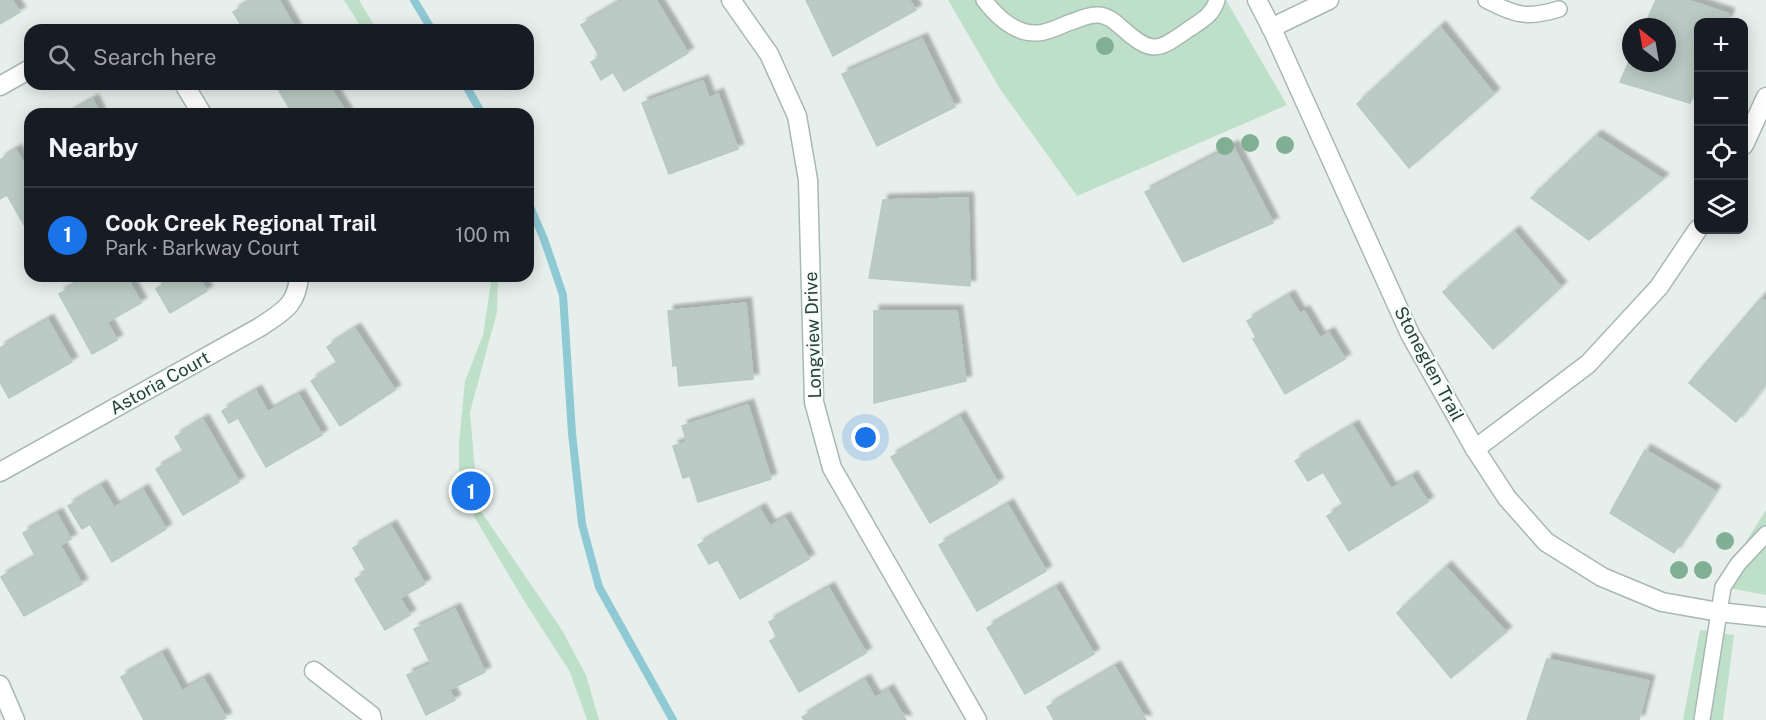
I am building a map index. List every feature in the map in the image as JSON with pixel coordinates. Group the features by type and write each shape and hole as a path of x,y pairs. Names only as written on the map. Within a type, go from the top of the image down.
{"street":[{"name":"Longview Drive","path":"730,0 769,54 797,116 808,180 814,402 832,468 977,720"},
{"name":"Stoneglen Trail","path":"1257,0 1410,334 1475,449 1507,498 1546,542 1602,578 1662,602 1766,617"},
{"path":"1271,28 1329,0"},
{"path":"0,86 24,72"},
{"path":"188,90 198,108"},
{"path":"1748,135 1766,97"},
{"path":"1475,449 1588,364 1659,287 1695,234"},
{"name":"Astoria Court","path":"0,472 260,327 287,308 298,290 299,282"},
{"path":"314,671 371,715 372,720"},
{"path":"0,685 15,720"}],"lane":[{"path":"984,0 1000,18 1026,32 1039,33 1086,16 1099,15 1113,19 1141,44 1154,48 1169,43 1207,16 1214,9 1216,0"},
{"path":"1486,0 1522,16 1559,9"},
{"path":"1702,720 1723,587 1738,564 1766,534"}],"green space":[{"path":"344,0 359,0 373,24 359,24"},
{"path":"948,0 1226,0 1287,105 1077,196 1000,89"},
{"path":"491,282 498,282 497,312 470,412 478,507 562,630 586,675 599,720 587,720 570,672 475,518 459,475 459,443 465,381 483,335"},
{"path":"1766,510 1766,595 1718,586"},
{"path":"1700,630 1734,635 1723,720 1683,720"}],"building":[{"path":"0,0 12,0 20,12 0,24"},
{"path":"253,0 279,0 293,24 240,24 233,12"},
{"path":"624,0 656,0 688,53 624,91 613,72 601,80 591,62 600,57 581,25"},
{"path":"806,0 909,0 916,10 833,56"},
{"path":"1656,0 1687,0 1729,14 1728,18 1694,18 1694,94 1690,103 1620,82 1624,72 1676,72 1676,18 1648,18"},
{"path":"1440,27 1494,94 1409,168 1357,104"},
{"path":"922,39 955,107 877,146 842,74"},
{"path":"703,81 709,98 718,94 738,149 669,174 642,103"},
{"path":"332,90 343,108 289,108 279,91"},
{"path":"93,100 97,108 79,108"},
{"path":"1596,136 1663,179 1589,240 1531,198"},
{"path":"1233,146 1273,223 1183,262 1145,192"},
{"path":"16,150 24,164 24,225 7,195 0,199 0,160"},
{"path":"968,198 970,286 869,278 883,200"},
{"path":"1514,232 1561,287 1493,349 1443,292"},
{"path":"80,282 129,282 141,303 107,322 117,340 92,354 59,294"},
{"path":"162,282 202,282 207,291 170,313 156,289 163,284"},
{"path":"1289,296 1300,314 1304,311 1320,338 1329,333 1345,359 1285,394 1253,339 1256,337 1247,321"},
{"path":"1761,298 1766,302 1766,383 1736,422 1689,383"},
{"path":"746,303 753,379 679,386 677,365 673,366 668,311"},
{"path":"874,311 957,311 966,381 874,403"},
{"path":"48,320 72,362 9,398 0,382 0,348"},
{"path":"355,329 395,390 340,426 311,381 338,364 327,347"},
{"path":"256,391 268,412 299,395 322,435 266,467 238,418 229,423 222,411"},
{"path":"748,405 771,479 698,502 690,476 683,478 673,446 687,442 682,426"},
{"path":"960,417 998,483 930,523 891,457"},
{"path":"203,420 239,482 183,515 156,469 184,453 175,437"},
{"path":"1353,426 1391,489 1412,477 1428,502 1349,551 1327,516 1344,506 1323,472 1308,481 1295,461"},
{"path":"1645,450 1715,491 1674,553 1610,513"},
{"path":"101,486 114,508 143,490 166,529 112,562 90,524 82,529 68,506"},
{"path":"1008,505 1046,571 977,611 939,545"},
{"path":"760,509 770,526 785,518 809,559 740,599 718,560 709,564 698,545"},
{"path":"57,514 71,539 60,545 82,584 24,616 1,577 36,557 23,533"},
{"path":"391,526 425,584 400,598 410,615 385,630 355,579 367,572 353,548"},
{"path":"1446,567 1506,632 1451,678 1397,613"},
{"path":"829,588 866,653 799,692 770,641 777,637 769,622"},
{"path":"1056,588 1094,654 1025,694 987,628"},
{"path":"455,609 485,672 449,690 455,700 426,715 407,675 431,664 414,629"},
{"path":"162,654 182,691 204,679 226,718 222,720 144,720 121,677"},
{"path":"1547,659 1649,681 1639,720 1527,720"},
{"path":"1115,667 1146,720 1054,720 1047,707"},
{"path":"865,680 875,698 888,690 906,720 804,720 802,717"}],"waterway":[{"path":"414,0 428,24"},
{"path":"468,90 479,108"},
{"path":"534,216 563,295 572,433 582,524 599,587 673,720"}],"place":[{"name":"Cook Creek Regional Trail","path":"471,491"}]}
